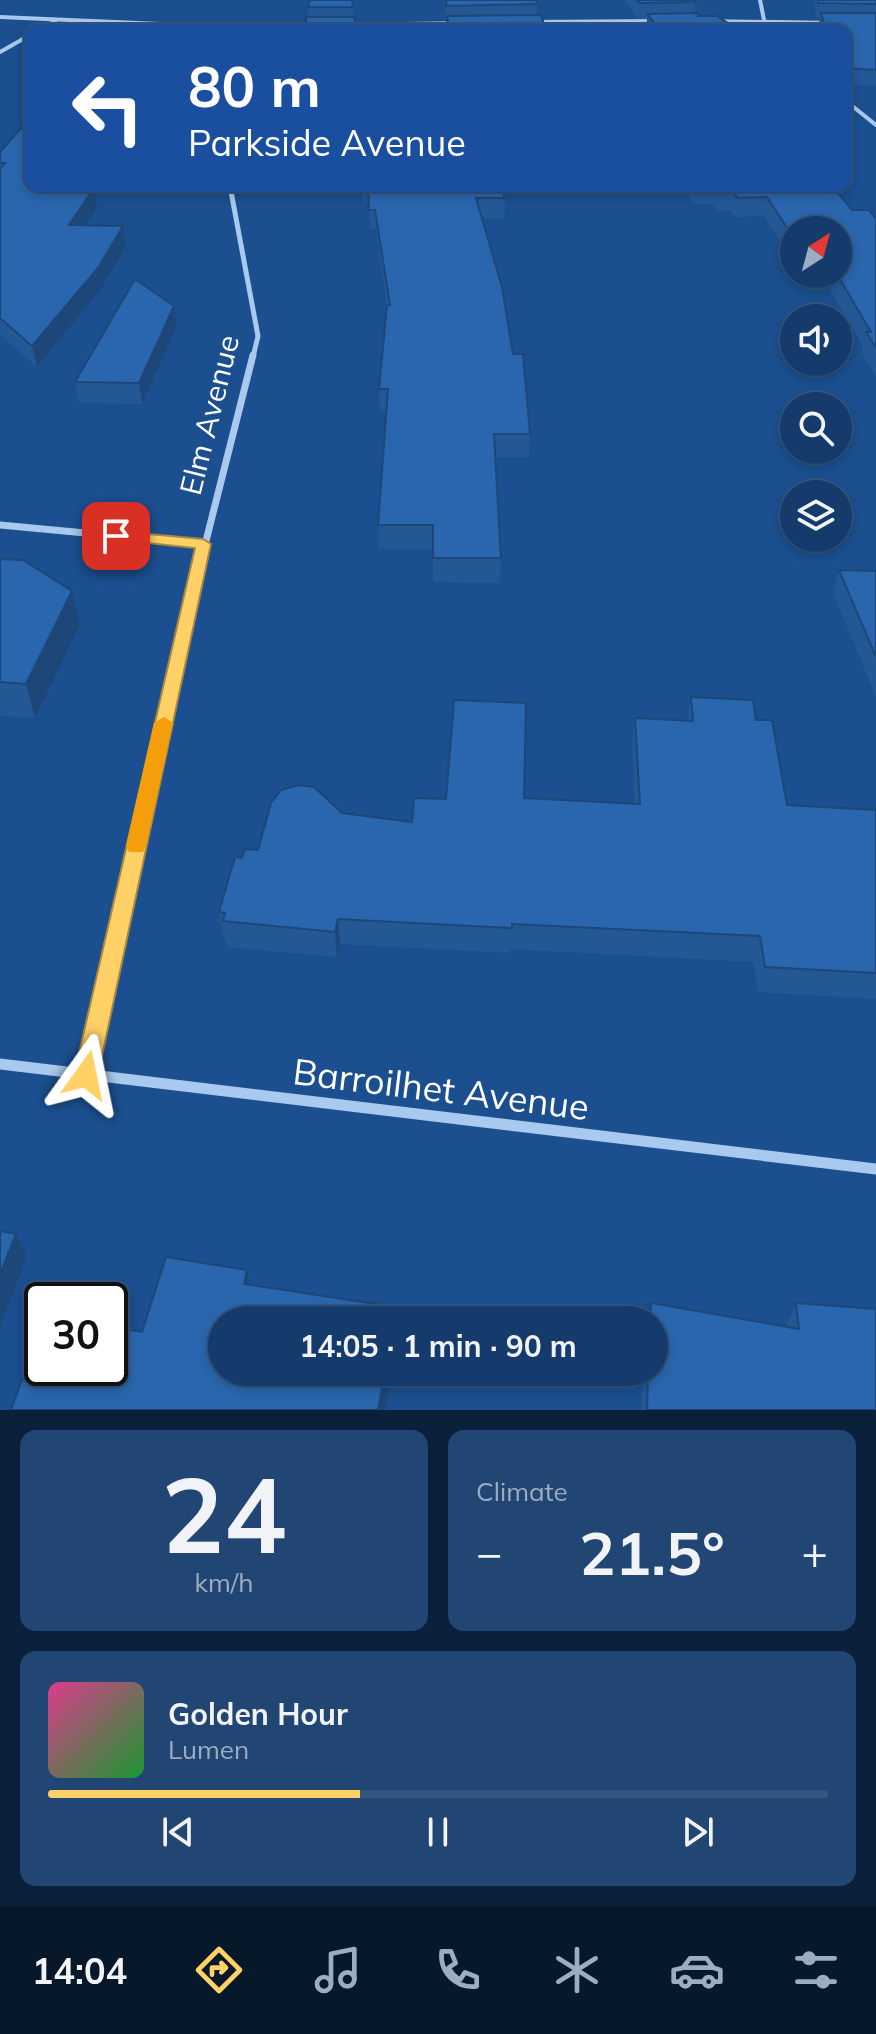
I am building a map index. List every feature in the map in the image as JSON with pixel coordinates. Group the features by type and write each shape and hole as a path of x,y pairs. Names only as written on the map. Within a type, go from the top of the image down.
{"street":[{"path":"760,0 767,24"},
{"path":"0,17 130,24"},
{"path":"50,24 55,21"},
{"path":"522,23 674,21"},
{"path":"704,21 848,23"},
{"path":"427,24 476,23"},
{"path":"0,52 24,38"},
{"path":"852,106 876,125"},
{"name":"Elm Avenue","path":"86,1075 203,544 258,336 231,192"},
{"path":"0,525 203,544"},
{"name":"Barroilhet Avenue","path":"0,1064 876,1169"}],"building":[{"path":"310,0 352,0 353,7 308,7"},
{"path":"446,0 536,0 537,4 446,6"},
{"path":"637,0 695,0 696,2 640,3"},
{"path":"818,0 876,0 876,4 818,3"},
{"path":"698,13 698,16 717,16 728,23 824,23 821,13 876,13 876,70 852,68 852,24 655,24 647,14"},
{"path":"541,15 544,24 448,24 447,16"},
{"path":"306,17 354,17 355,24 307,24"},
{"path":"24,125 24,192 91,192 69,225 123,226 98,268 32,346 0,318 0,169 5,163 0,163 0,152"},
{"path":"368,192 502,192 505,198 476,198 502,287 513,354 523,354 530,434 494,434 501,558 433,558 433,525 378,525 388,389 379,389 387,305 390,305 375,210 369,210"},
{"path":"733,192 837,192 852,210 869,210 876,219 876,348 866,332 871,332 845,288 852,288 852,216 780,217 767,197 738,198"},
{"path":"135,279 174,306 139,383 75,382"},
{"path":"0,559 23,560 72,591 26,684 0,682"},
{"path":"839,570 876,571 876,657"},
{"path":"691,697 753,700 756,720 772,720 787,805 876,810 876,973 765,967 760,936 338,919 335,932 223,921 225,913 219,912 235,857 242,858 245,849 258,850 271,803 281,790 299,785 314,787 342,813 412,822 414,798 446,799 454,700 526,703 524,798 640,804 635,718 693,721"},
{"path":"0,1231 16,1234 0,1274"},
{"path":"166,1257 247,1270 244,1284 389,1306 208,1306 208,1386 382,1386 378,1410 11,1410 24,1374 24,1386 128,1386 128,1330 142,1332"},
{"path":"651,1303 799,1329 796,1303 876,1309 876,1410 647,1410 648,1386 668,1386 668,1306 651,1306"}],"slow traffic":[{"path":"136,846 164,723"}],"route":[{"path":"86,1075 203,544 116,536"}]}
